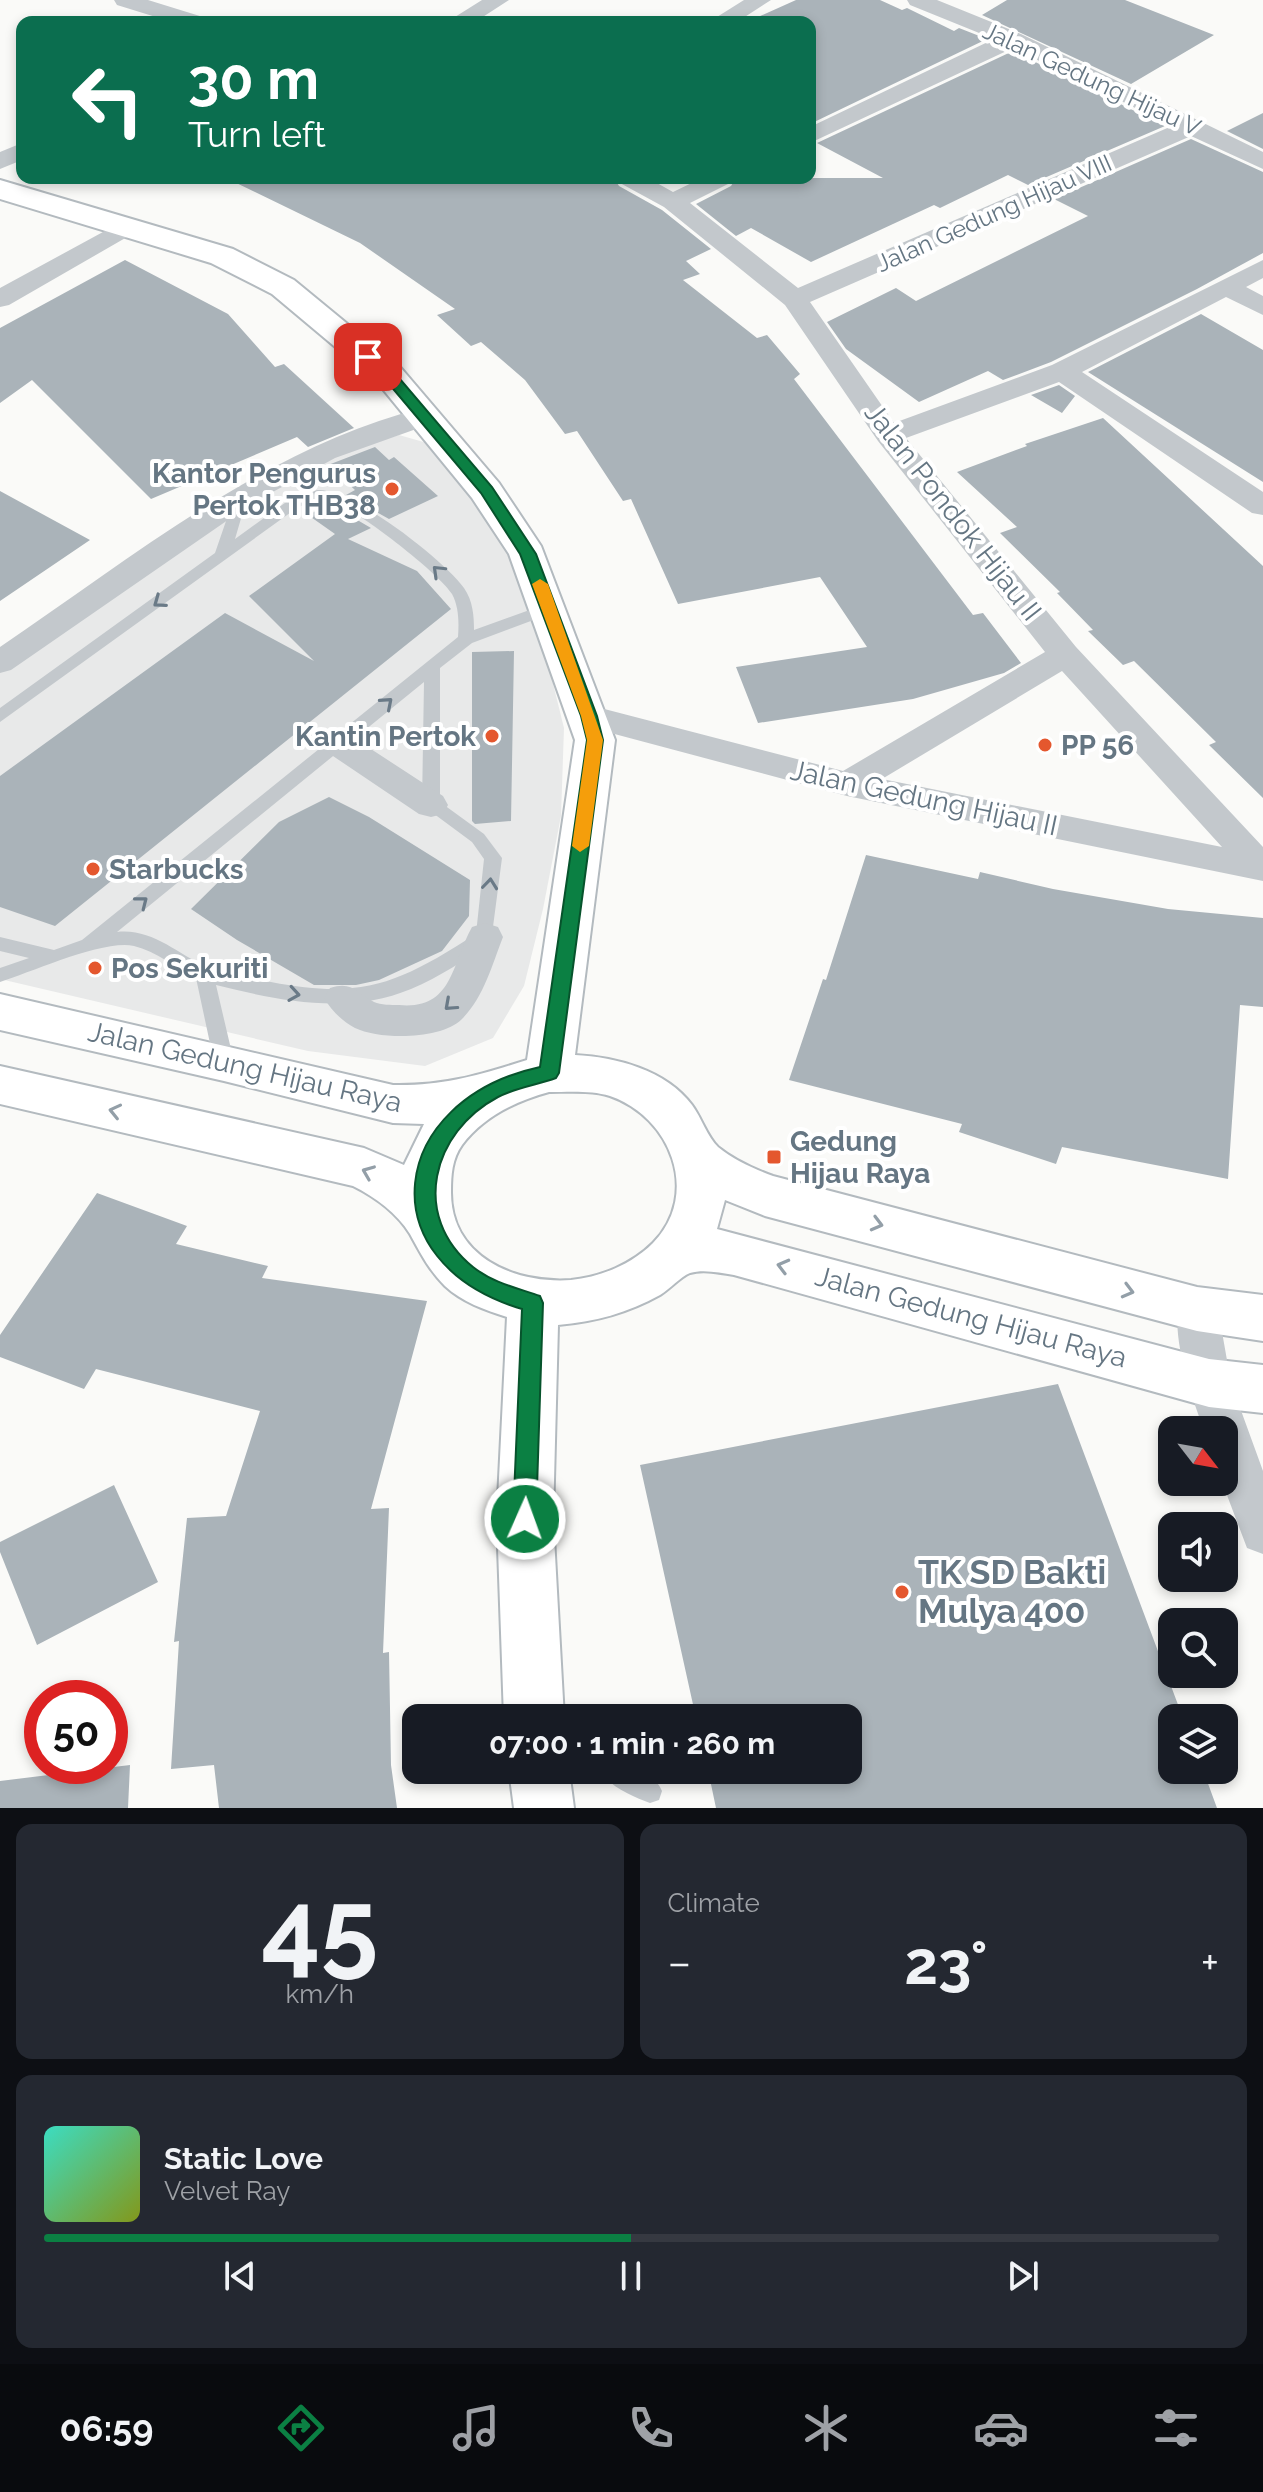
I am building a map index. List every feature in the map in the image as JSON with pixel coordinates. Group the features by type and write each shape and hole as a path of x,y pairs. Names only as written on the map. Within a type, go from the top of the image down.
{"main road":[{"path":"0,189 222,256 283,287 389,375 486,491 528,554 589,716 595,740 549,1073"},
{"name":"Jalan Gedung Hijau Raya","path":"0,1012 393,1104 431,1105 489,1092"},
{"path":"0,1085 364,1168 395,1184 428,1219 442,1248 466,1274 497,1292 533,1303 574,1304 614,1295 649,1278 678,1253 695,1223 703,1192 700,1160 685,1128 660,1102 628,1083 590,1073 549,1073 518,1080 489,1092 457,1116 434,1147 425,1183 428,1219"},
{"path":"700,1160 732,1181 765,1195 1197,1309 1263,1318"},
{"name":"Jalan Gedung Hijau Raya","path":"678,1253 710,1250 734,1253 1209,1383 1263,1389"},
{"path":"533,1303 525,1519 533,1704"},
{"path":"541,1784 544,1808"}],"street":[{"path":"125,0 176,16"},
{"path":"469,16 498,0"},
{"path":"731,16 760,0"},
{"name":"Jalan Gedung Hijau V","path":"918,0 1013,39 1263,162"},
{"path":"816,133 1013,39"},
{"name":"Jalan Gedung Hijau VIII","path":"795,299 1193,126"},
{"name":"Jalan Pondok Hijau II","path":"640,184 673,202 795,299 888,435 1065,655 1262,868"},
{"path":"673,202 709,184"},
{"path":"0,299 125,228"},
{"path":"888,435 1062,371 1263,268"},
{"path":"1227,287 1263,307"},
{"path":"1062,371 1263,506"},
{"path":"0,662 240,498 325,452 423,417"},
{"path":"847,784 1065,655"},
{"name":"Jalan Gedung Hijau II","path":"589,716 847,784 1262,868"},
{"path":"339,744 431,805"},
{"path":"343,998 367,1017 420,1022 446,1012 463,992 485,937"},
{"path":"1197,1309 1209,1383 1263,1533"}],"lane":[{"path":"0,716 302,499 315,495 337,497 435,567 458,592 467,617 466,639"},
{"path":"222,556 240,498"},
{"path":"88,945 466,639 549,608"},
{"path":"432,664 431,805 478,838 493,858 485,937"},
{"path":"0,975 88,945 132,938 204,974 296,995 343,998"},
{"path":"0,944 52,956"},
{"path":"204,974 224,1062"},
{"path":"638,1784 650,1791"}],"shaded area":[{"path":"399,435 427,443 480,506 516,561 542,639 564,728 561,816 543,909 524,986 493,1038 425,1066 308,1051 0,979 0,672 289,470"}],"building":[{"path":"796,0 880,0 902,10 907,8 954,31 959,28 987,39 816,121 816,16 760,16"},
{"path":"1007,0 1125,0 1214,35 1131,84 982,15"},
{"path":"1013,51 1165,126 1028,185 1008,175 940,208 934,205 811,262 751,228 736,236 696,204 732,184 816,184 816,178 883,178 817,143"},
{"path":"1263,113 1263,149 1227,131"},
{"path":"1191,139 1263,172 1263,253 1197,289 1051,362 1003,380 988,371 919,402 846,349 827,322 896,288 916,301 1088,216 1054,199"},
{"path":"238,184 618,184 662,210 711,249 686,261 700,274 683,280 757,338 767,335 800,374 794,379 973,615 983,613 1021,663 1004,673 913,699 758,723 736,667 867,647 820,577 678,604 631,499 623,501 577,431 565,434 525,380 481,342 471,346 437,315 455,309 360,243"},
{"path":"125,260 228,314 275,367 284,364 354,428 308,447 297,437 151,499 32,380 0,403 0,328"},
{"path":"1201,314 1263,350 1263,482 1088,372"},
{"path":"1059,385 1075,396 1062,413 1031,395"},
{"path":"1103,418 1263,566 1263,798 1209,745 1216,742 1134,661 1123,665 1088,631 1093,630 1057,593 1060,592 1000,533 1017,527 957,472 1027,446 1025,444"},
{"name":"Kantor Pengurus Pertok THB38","path":"375,447 389,460 394,457 438,496 389,519 346,495 355,490 328,465"},
{"path":"0,491 90,540 0,601"},
{"path":"330,504 371,528 348,539 417,571 451,609 55,926 0,907 0,776 225,613 314,661 249,596 335,534 308,515"},
{"name":"Kantin Pertok","path":"514,651 511,821 475,824 472,821 472,652"},
{"path":"329,797 369,817 470,880 469,916 442,951 379,980 356,985 314,985 191,909 279,822"},
{"path":"866,855 978,879 980,872 1053,889 1168,909 1263,918 1263,1007 1240,1005 1228,1179 1062,1147 1056,1164 959,1132 962,1124 789,1080 823,979 826,980"},
{"path":"97,1193 187,1226 176,1244 268,1266 262,1278 427,1301 371,1509 389,1508 383,1653 389,1652 391,1765 397,1808 219,1808 214,1765 171,1769 179,1641 174,1642 187,1518 226,1516 260,1411 96,1369 84,1389 0,1357 0,1335"},
{"name":"TK SD Bakti Mulya 400","path":"1058,1384 1158,1651 1158,1688 1172,1688 1178,1704 1158,1704 1158,1784 1208,1784 1217,1808 716,1808 711,1784 862,1784 862,1704 693,1704 640,1465"},
{"path":"114,1485 158,1582 37,1645 0,1552 0,1542"},
{"path":"130,1765 128,1808 0,1808 0,1781 24,1778 24,1784 128,1784"}],"slow traffic":[{"path":"540,584 595,740 580,846"}],"place":[{"name":"Kantor Pengurus Pertok THB38","path":"392,489"},
{"name":"Kantin Pertok","path":"492,736"},
{"name":"PP 56","path":"1045,745"},
{"name":"Starbucks","path":"93,869"},
{"name":"Pos Sekuriti","path":"95,968"},
{"name":"Gedung Hijau Raya","path":"774,1157"},
{"name":"TK SD Bakti Mulya 400","path":"902,1592"}],"route":[{"path":"368,357 389,375 486,491 528,554 589,716 595,740 549,1073 518,1080 489,1092 457,1116 434,1147 425,1183 428,1219 442,1248 466,1274 497,1292 533,1303 525,1519"}]}
